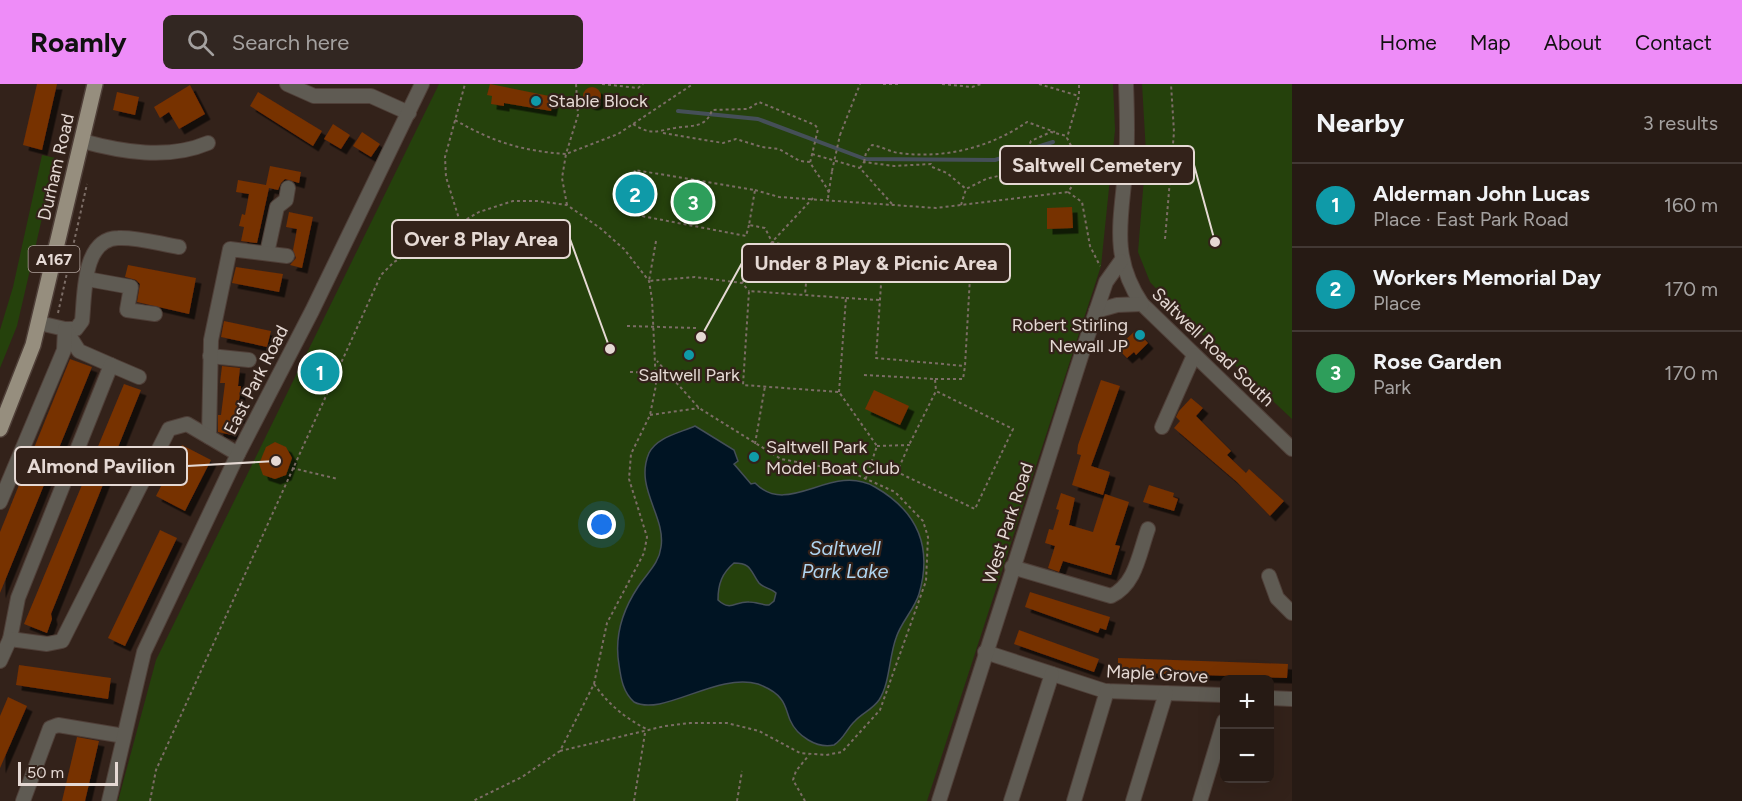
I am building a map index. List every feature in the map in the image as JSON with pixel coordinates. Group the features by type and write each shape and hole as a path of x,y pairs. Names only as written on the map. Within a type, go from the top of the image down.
{"main road":[{"name":"Durham Road","path":"0,429 33,345 95,84"}],"street":[{"path":"287,84 314,96 371,96 408,113"},
{"name":"Saltwell Road South","path":"1126,84 1126,162 1119,239 1121,261 1129,285 1142,304 1292,449"},
{"name":"East Park Road","path":"109,801 144,652 238,454 312,311 420,90"},
{"path":"82,141 151,153 188,149 208,143"},
{"path":"267,253 278,207 286,200 288,188"},
{"path":"39,323 75,329 82,321 92,256 98,246 106,241 117,238 179,247"},
{"path":"209,437 210,356 230,249 287,256"},
{"name":"West Park Road","path":"939,801 1012,567 1096,311 1109,275 1121,261"},
{"path":"87,279 131,286 127,310 155,314"},
{"path":"1096,311 1118,305 1142,304"},
{"path":"65,329 79,351 139,377"},
{"path":"0,502 64,350 65,329"},
{"path":"1162,427 1194,355"},
{"path":"210,356 249,360"},
{"path":"0,661 10,639 18,598 111,365"},
{"path":"10,639 47,644 62,641 169,429 187,424 238,454"},
{"path":"1012,567 1111,596 1123,591 1131,580 1148,529"},
{"path":"1269,576 1277,598 1292,613"},
{"name":"Maple Grove","path":"985,652 1107,691 1220,695"},
{"path":"1011,801 1052,674"},
{"path":"1074,801 1107,691"},
{"path":"1133,801 1166,693"},
{"path":"1274,698 1292,699"},
{"path":"23,801 50,728 58,725 124,736"},
{"path":"1200,801 1222,729"}],"path":[{"path":"460,222 446,177 445,157 465,84"},
{"path":"567,205 562,178 566,154 578,115 576,84"},
{"path":"602,84 638,88 643,84"},
{"path":"455,120 486,138 502,143 535,151 566,154 593,145 633,124 693,84"},
{"path":"828,199 840,135 860,84"},
{"path":"883,84 898,84"},
{"path":"942,84 950,87 972,87 981,84"},
{"path":"1040,84 1079,96"},
{"path":"1068,192 1077,180 1080,162 1067,136 1079,96 1079,84"},
{"path":"1165,239 1174,132 1171,84"},
{"path":"663,133 674,128 693,128 709,117 712,110 748,109 759,102 815,125 818,129 810,163"},
{"path":"860,168 872,145 888,147 897,153 961,152 1014,132 1027,122 1067,136"},
{"path":"633,124 645,132 723,143 736,139 762,147 779,149 800,161 810,162 817,176 825,182 829,193"},
{"path":"961,205 966,189 986,178 1017,171 1031,141 1055,132"},
{"path":"812,154 860,168 892,204"},
{"path":"931,154 932,167 959,181 966,189"},
{"path":"864,162 894,166 931,164"},
{"path":"755,190 746,236 626,213 634,170 755,190 779,197 936,208 1068,192 1082,202 1090,246 1097,262 1109,275"},
{"path":"742,283 772,242 813,198"},
{"path":"150,801 156,770 381,275 394,262 460,222 489,208 513,201 537,201 567,205 624,249 649,281"},
{"path":"749,225 765,228 772,242"},
{"path":"560,751 594,684 607,623 644,553 647,537 629,479 631,454 650,415 657,373 655,327 649,281 656,241"},
{"path":"772,242 789,246 805,254 808,259 805,295"},
{"path":"864,375 963,379 965,366 970,277 882,270 876,358 965,366"},
{"path":"649,281 695,277 742,283 748,291 743,385 839,393"},
{"path":"748,291 880,300"},
{"path":"846,298 839,393 878,446"},
{"path":"627,326 696,328"},
{"path":"473,801 522,777 560,751 690,723 727,723 759,731 800,753 826,755 842,752 880,710 899,649 918,607 926,581 928,537 923,521 895,492 866,478 851,472 781,459 755,444 699,408 657,360"},
{"path":"630,372 657,373"},
{"path":"935,379 936,391 897,472 975,509 1013,429 936,391"},
{"path":"755,444 765,386"},
{"path":"650,415 699,408"},
{"path":"878,446 909,446"},
{"path":"866,478 878,446"},
{"path":"292,468 338,479"},
{"path":"594,684 606,701 624,717 647,731"},
{"path":"634,801 647,731"},
{"path":"805,801 793,780 796,771 810,754"},
{"path":"737,801 742,771"}],"green space":[{"name":"Saltwell Park","path":"439,84 1113,84 1115,130 1101,266 927,801 118,801 156,660"},
{"path":"1142,84 1292,84 1292,419 1173,307 1150,282 1138,252 1146,153"},
{"path":"42,155 56,158 17,326 0,368 0,330 13,287"}],"water":[{"name":"Saltwell Park Lake","path":"695,426 734,450 738,461 734,464 751,484 755,483 768,492 782,495 842,481 859,481 875,487 902,507 918,532 924,560 923,577 917,600 896,638 883,693 879,700 852,724 834,745 814,743 803,736 793,726 779,696 758,684 742,682 725,684 660,704 646,705 634,702 625,690 618,654 621,624 628,605 655,563 661,547 659,524 645,478 645,466 649,453 657,443","holes":["734,563 750,568 761,585 776,593 774,601 769,605 744,602 730,606 718,600 724,575"]}],"building":[{"path":"37,84 57,84 42,150 23,145"},
{"path":"490,84 554,97 551,111 504,103 504,106 491,104 492,96 487,95"},
{"path":"190,85 205,114 179,129 169,112 160,118 154,107"},
{"path":"588,87 596,87 601,92 599,103 588,105 583,100 583,92"},
{"path":"117,92 139,97 135,115 113,110"},
{"path":"258,92 322,131 313,146 250,106"},
{"path":"333,124 350,135 341,149 324,139"},
{"path":"362,132 380,144 371,157 353,146"},
{"path":"270,166 301,172 299,183 285,179 278,190 269,188 257,243 241,241 244,227 239,226 242,214 245,215 249,194 236,192 238,180 266,185"},
{"path":"1072,207 1073,228 1047,229 1047,208"},
{"path":"289,212 313,217 302,268 290,265 296,258 293,250 297,229 286,227"},
{"path":"128,265 196,278 189,314 137,302 140,284 136,280 125,277"},
{"path":"236,267 283,274 279,292 232,283"},
{"path":"224,321 271,331 267,347 221,337"},
{"path":"1136,330 1148,343 1136,355 1134,352 1127,358 1117,348"},
{"path":"70,359 92,367 0,593 0,532"},
{"path":"222,366 240,368 239,418 234,418 232,435 218,432 218,415 221,415 225,383 220,383"},
{"path":"1101,380 1120,386 1091,466 1110,472 1103,495 1072,485 1081,455 1077,454 1078,445"},
{"path":"124,384 141,390 51,614 52,619 47,633 24,624"},
{"path":"874,390 909,406 900,425 865,409"},
{"path":"1191,398 1203,408 1196,416 1231,451 1227,455 1246,473 1249,469 1284,501 1270,516 1237,482 1174,428 1180,421 1176,417 1179,411"},
{"path":"275,442 286,447 292,458 286,475 275,479 263,475 259,464 266,447"},
{"path":"182,445 211,460 185,511 156,496"},
{"path":"1149,485 1174,493 1173,497 1178,499 1174,511 1143,502"},
{"path":"1061,493 1075,498 1069,525 1093,532 1105,494 1129,502 1115,545 1120,546 1111,575 1063,561 1059,572 1048,568 1055,546 1045,543 1049,529 1053,530"},
{"path":"160,530 177,538 125,646 108,638"},
{"path":"1030,592 1110,617 1106,630 1100,628 1098,633 1025,607"},
{"path":"1019,630 1099,659 1094,672 1014,644"},
{"path":"1118,658 1288,664 1287,678 1274,678 1274,675 1118,672"},
{"path":"19,665 111,678 108,699 16,685"},
{"path":"8,697 27,706 0,768 0,716"},
{"path":"77,737 99,741 85,801 62,801"}],"waterway":[{"path":"678,111 758,119 865,159 995,160 1053,142"}],"place":[{"name":"Stable Block","path":"536,101"},
{"name":"Workers Memorial Day","path":"635,194"},
{"name":"Rose Garden","path":"693,202"},
{"name":"Saltwell Cemetery","path":"1215,242"},
{"name":"Robert Stirling Newall JP","path":"1140,335"},
{"name":"Under 8 Play & Picnic Area","path":"701,337"},
{"name":"Over 8 Play Area","path":"610,349"},
{"name":"Saltwell Park","path":"689,355"},
{"name":"Alderman John Lucas","path":"320,372"},
{"name":"Saltwell Park Model Boat Club","path":"754,457"},
{"name":"Almond Pavilion","path":"276,461"}]}
